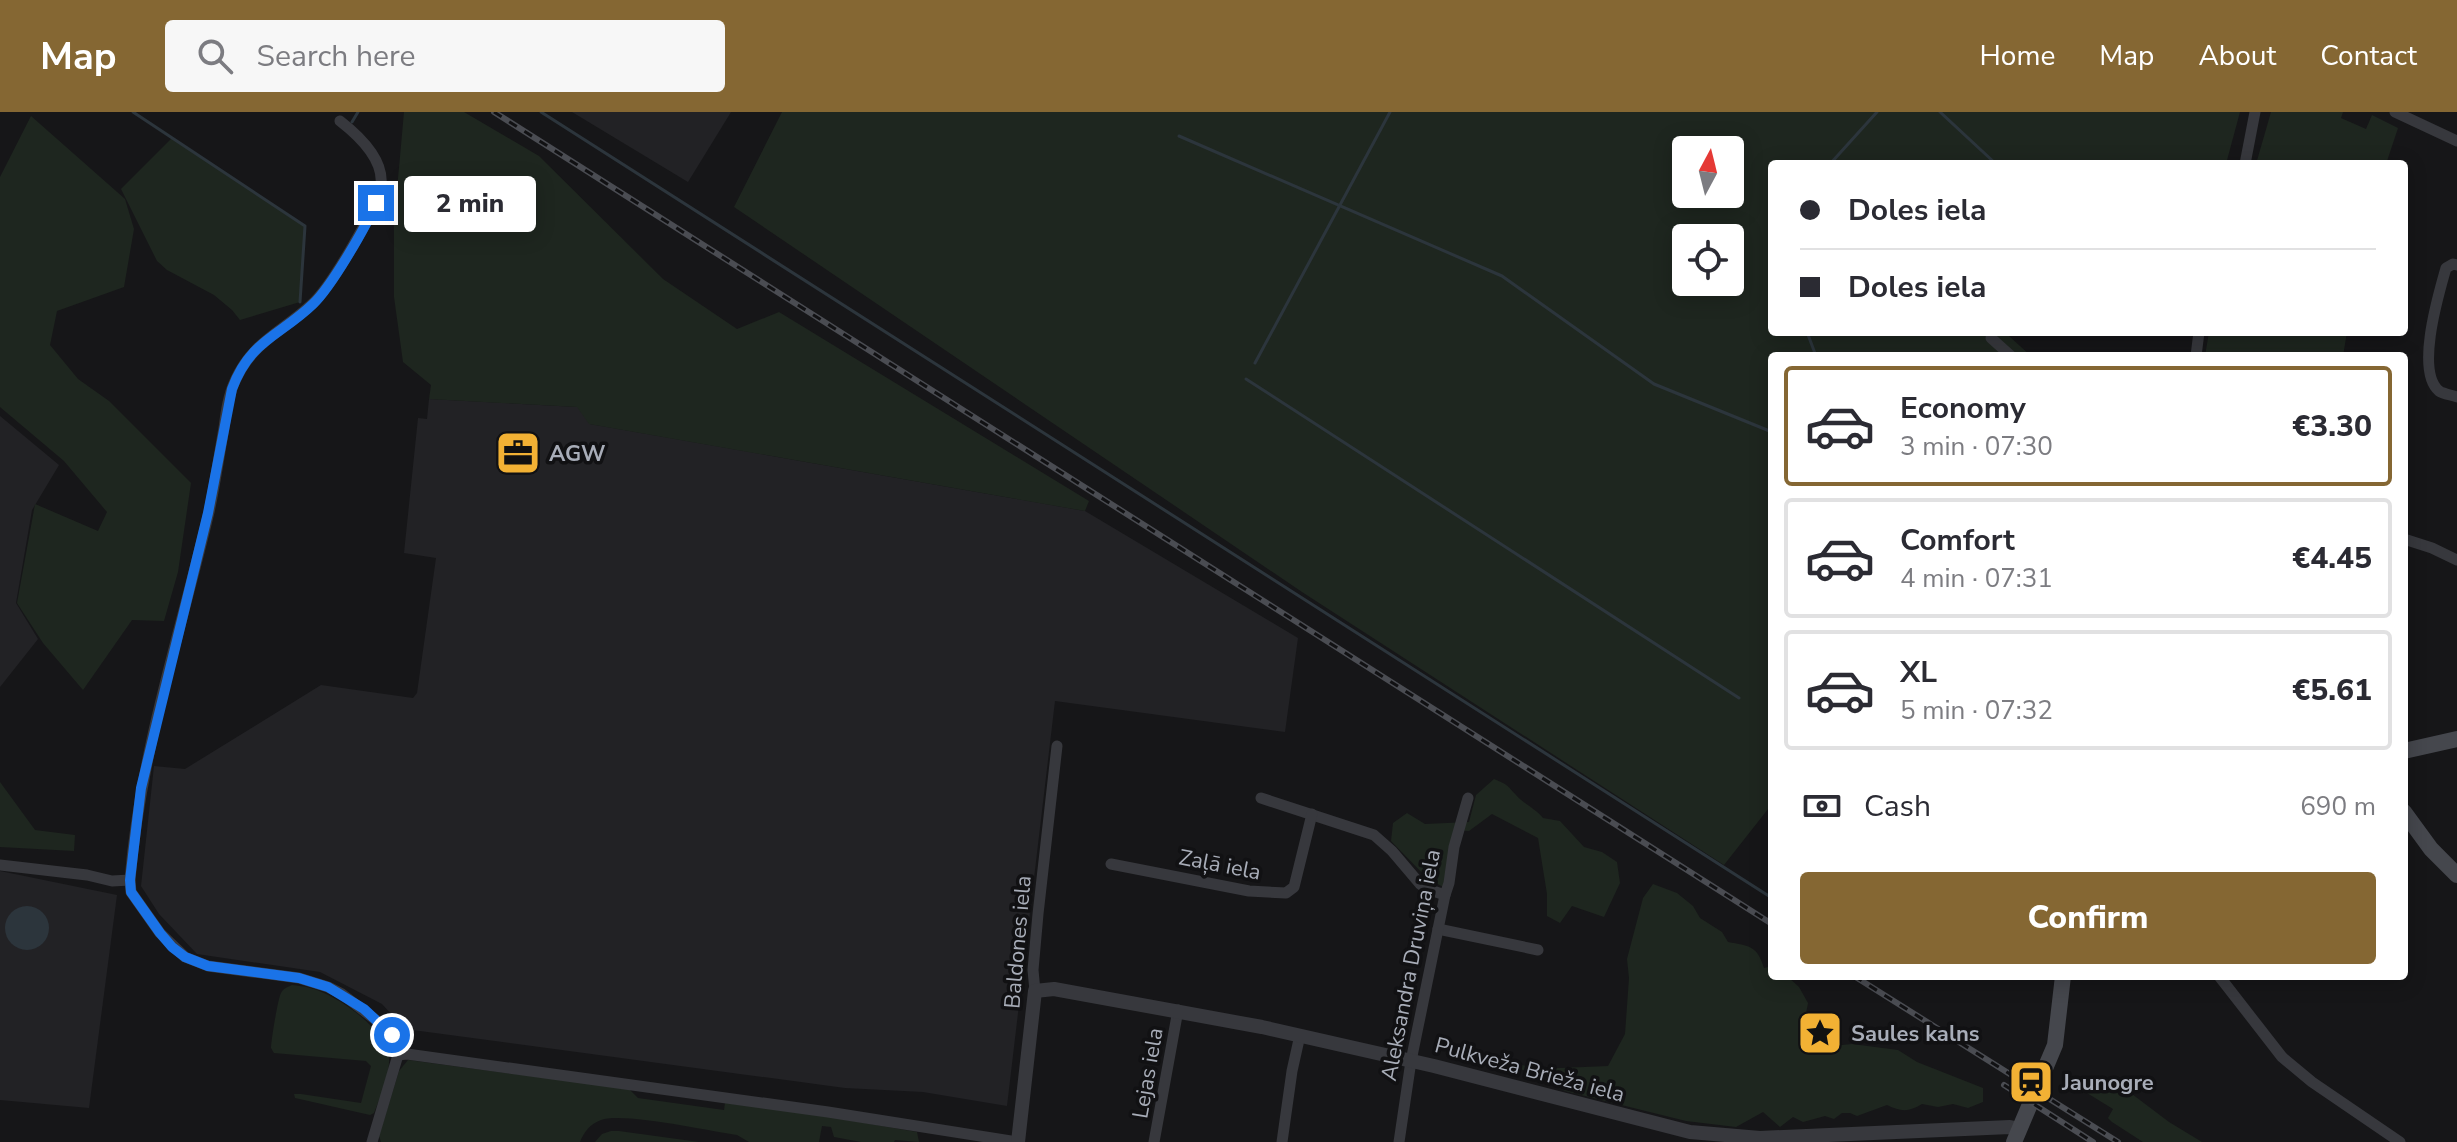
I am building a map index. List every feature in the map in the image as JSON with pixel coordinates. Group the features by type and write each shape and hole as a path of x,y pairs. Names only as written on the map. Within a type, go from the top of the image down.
{"main road":[{"path":"2408,750 2457,739"},
{"path":"2408,817 2431,849 2457,875"},
{"path":"2017,1136 2055,1045 2063,980"}],"street":[{"path":"2246,160 2255,112"},
{"path":"2395,112 2457,141"},
{"path":"340,121 371,152 380,173 379,192 369,218 322,294 257,347 232,389 208,513 141,788 130,880 131,892 166,940 185,957 208,966 299,978 328,987 353,1001 392,1035 398,1055 372,1142"},
{"path":"2457,265 2453,264 2445,271 2433,314 2429,354 2431,380 2440,391 2457,397"},
{"path":"1991,338 2007,352"},
{"path":"2408,540 2457,560"},
{"name":"Baldones iela","path":"1018,1142 1035,991 1033,970 1038,914 1057,746"},
{"path":"1261,798 1374,835 1420,884 1445,895"},
{"name":"Aleksandra Druviņa iela","path":"1399,1142 1411,1061 1454,847 1468,798"},
{"name":"Zaļā iela","path":"1111,864 1249,891 1286,893 1294,887 1312,814"},
{"path":"0,865 73,873 112,881 130,880"},
{"path":"1438,929 1538,950"},
{"path":"2222,980 2282,1057 2312,1082 2400,1142"},
{"name":"Pulkveža Brieža iela","path":"1035,991 1054,989 1300,1035 1663,1126 1714,1135 1760,1138 2010,1127 2017,1136"},
{"name":"Lejas iela","path":"1154,1142 1178,1010"},
{"path":"1282,1142 1300,1035"},
{"path":"398,1055 828,1112 1018,1142"}],"shaded area":[{"path":"404,112 464,112 539,156 663,279 737,329 779,312 1089,501 1085,511 589,424 577,407 429,399 431,385 403,362 394,297 394,223"},
{"path":"572,112 731,112 688,182"},
{"path":"782,112 2240,112 2227,160 1768,160 1768,336 2009,336 2027,352 1768,352 1768,809 1724,865 1302,592 734,207"},
{"path":"2271,112 2343,112 2341,118 2366,129 2372,115 2398,128 2387,160 2257,160"},
{"path":"31,116 125,199 134,229 124,287 57,311 50,345 78,379 109,401 191,483 178,572 164,621 132,620 83,690 43,643 17,603 35,504 98,531 107,512 64,461 0,407 0,177"},
{"path":"172,138 305,226 300,302 240,320 214,295 167,270 157,261 121,189"},
{"path":"2208,336 2346,336 2344,352 2206,352"},
{"path":"429,399 578,407 590,424 1085,511 1298,638 1285,732 1055,701 1007,1106 923,1092 845,1088 405,1029 382,1004 320,972 197,954 159,914 141,886 154,766 185,769 321,685 413,698 417,693 436,558 404,553 418,418 427,419"},
{"path":"0,416 59,465 32,510 16,603 38,639 0,687"},
{"path":"1494,779 1506,785 1543,818 1560,821 1584,847 1602,852 1617,862 1620,883 1604,917 1572,906 1560,923 1547,916 1547,894 1538,838 1492,814 1469,831 1454,830 1443,887 1426,877 1391,841 1393,823 1407,813 1425,824 1469,822 1476,795"},
{"path":"0,782 35,830 75,835 74,851 0,847"},
{"path":"0,871 117,895 89,1108 0,1100"},
{"path":"1653,884 1677,893 1693,906 1700,918 1722,932 1728,942 1755,951 1764,968 1768,967 1768,980 1791,980 1799,987 1808,1003 1807,1029 1820,1032 1832,1046 1852,1044 1898,1050 1917,1062 1983,1088 1983,1102 1968,1108 1953,1104 1938,1107 1922,1104 1905,1110 1887,1105 1857,1116 1842,1113 1834,1119 1825,1116 1803,1122 1793,1117 1780,1127 1763,1112 1736,1127 1686,1121 1565,1091 1503,1060 1537,1069 1608,1066 1625,1034 1629,978 1627,959 1643,898"},
{"path":"27,906 43,912 49,928 43,944 27,950 11,944 5,928 11,912"},
{"path":"292,985 321,992 346,1005 380,1037 386,1048 389,1066 374,1113 370,1115 295,1098 294,1094 301,1094 361,1103 371,1066 366,1061 274,1053 271,1044 280,997 283,990"},
{"path":"408,1060 629,1089 638,1098 724,1110 725,1103 807,1113 917,1132 919,1142 861,1142 834,1137 831,1127 822,1126 819,1142 749,1142 737,1135 687,1126 612,1118 594,1124 580,1142 381,1142 379,1136 399,1071"},
{"path":"2114,1077 2116,1082 2169,1122 2202,1142 2143,1142 2112,1122 2108,1118 2113,1109 2087,1093 2088,1089 2108,1089"},
{"path":"611,1131 699,1142 595,1142 602,1134"}],"waterway":[{"path":"133,112 305,226 300,302"},
{"path":"352,122 358,112"},
{"path":"541,112 1768,895"},
{"path":"1255,363 1390,112"},
{"path":"1834,160 1877,112"},
{"path":"1940,112 1992,160"},
{"path":"1179,136 1502,276 1654,384 1768,430"},
{"path":"1808,336 1814,352"},
{"path":"1246,379 1739,698"}],"railway":[{"path":"494,112 1768,921"},
{"path":"1860,980 2118,1142"},
{"path":"2004,1085 2093,1142"}],"place":[{"name":"AGW","path":"518,453"},
{"name":"Saules kalns","path":"1820,1033"},
{"name":"Jaunogre","path":"2031,1082"}],"route":[{"path":"376,203 322,294 300,315 261,343 235,380 208,513 141,788 130,880 131,892 160,933 185,957 208,966 299,978 328,987 364,1009 392,1035"}]}
